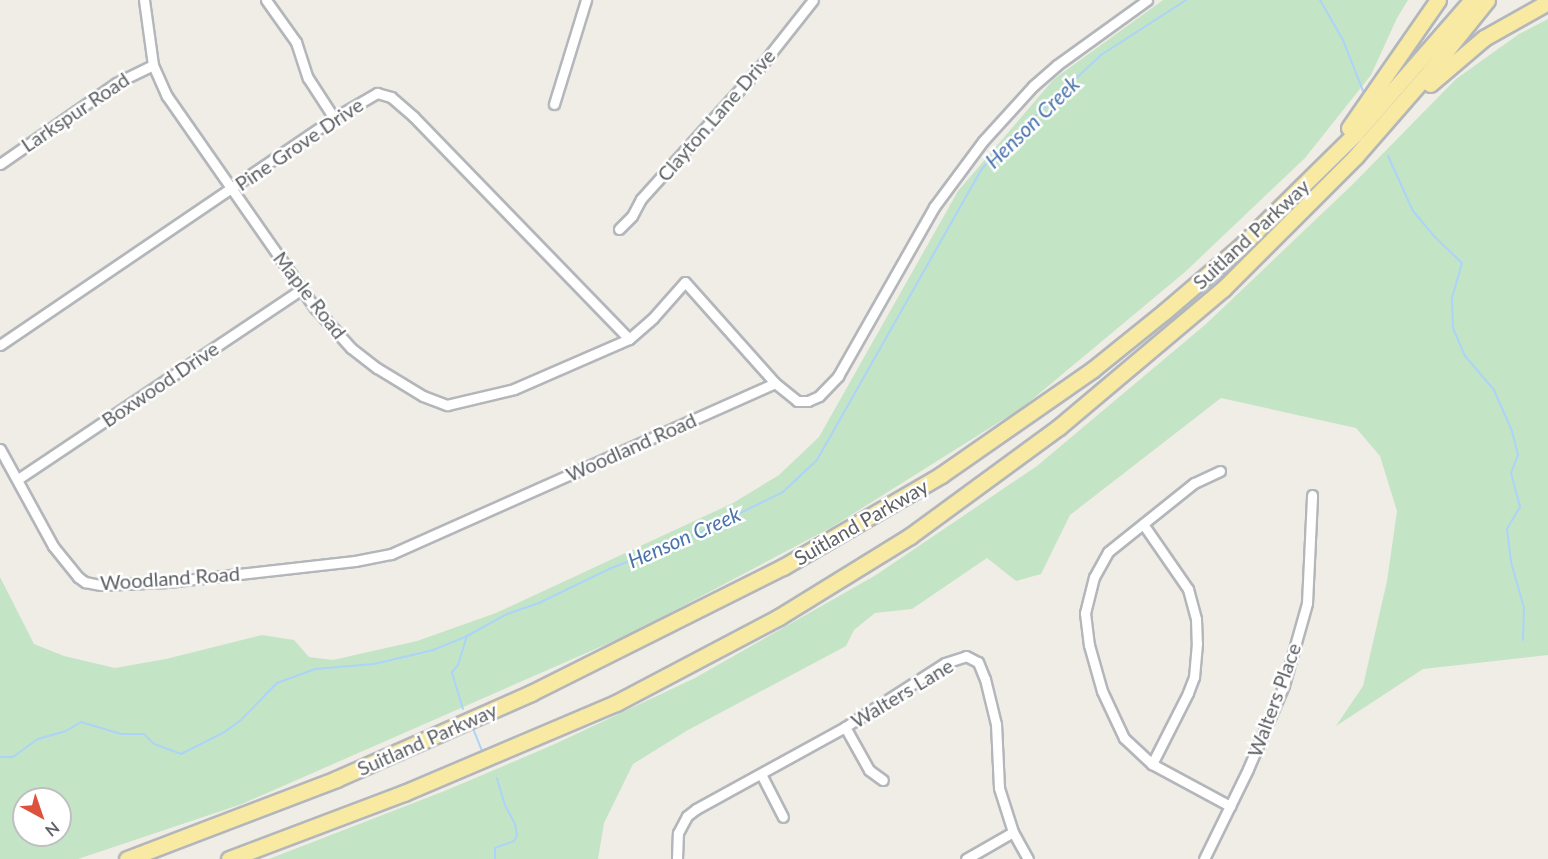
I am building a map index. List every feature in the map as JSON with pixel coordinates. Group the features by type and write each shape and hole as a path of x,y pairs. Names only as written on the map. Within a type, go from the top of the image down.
{"highway":[{"path":"1288,202 1353,123 1438,0"},
{"name":"Suitland Parkway","path":"127,859 336,779 495,710 652,635 836,538 968,458 1068,388 1186,294 1288,202 1386,101 1472,0"},
{"name":"Suitland Parkway","path":"228,859 414,790 597,711 726,647 841,580 960,501 1122,376 1253,261 1355,157 1430,71 1487,0"},
{"path":"1355,157 1392,127 1434,80 1464,53 1494,31 1548,2"}],"street":[{"name":"Maple Road","path":"144,0 153,65 167,96 302,290 332,329 351,348 404,385 447,405 514,390 629,339 653,318 685,282 775,383"},
{"path":"266,0 296,42 308,78 334,118"},
{"path":"554,104 586,0"},
{"name":"Clayton Lane Drive","path":"619,229 632,216 641,199 760,67 813,0"},
{"path":"775,383 797,401 808,401 819,396 832,385 934,207 983,141 1033,86 1057,65 1147,0"},
{"name":"Larkspur Road","path":"0,164 116,83 153,65"},
{"name":"Pine Grove Drive","path":"0,345 334,118 377,93 391,97 414,117 629,339"},
{"name":"Boxwood Drive","path":"18,479 302,290"},
{"name":"Woodland Road","path":"0,449 53,546 78,577 101,585 168,582 355,561 391,554 775,383"},
{"path":"1220,471 1194,483 1108,552 1099,566 1087,598 1085,623 1102,691 1115,720 1134,750 1152,764 1230,806"},
{"name":"Walters Place","path":"1204,859 1284,686 1307,603 1312,495"},
{"path":"1143,524 1188,589 1196,619 1197,643 1194,677 1152,764"},
{"name":"Walters Lane","path":"677,859 678,833 687,816 709,800 845,728 945,663 966,656 973,658 982,668 996,724 999,788 1013,831 1028,859"},
{"path":"845,728 868,770 883,780"},
{"path":"761,774 783,817"},
{"path":"966,859 1013,831"}],"green space":[{"path":"1163,0 1408,0 1397,18 1371,75 1305,158 1185,272 1023,407 832,527 632,633 242,804 78,859 0,859 0,577 34,644 64,656 115,668 166,659 262,635 294,640 309,657 333,660 417,641 496,613 733,503 779,475 819,437 958,191 1054,79"},
{"path":"1548,19 1548,655 1423,669 1336,726 1363,686 1387,581 1397,511 1380,456 1356,428 1221,398 1070,515 1041,574 1016,581 987,558 912,609 875,613 854,630 846,646 688,730 633,764 604,823 598,859 269,859 447,790 555,744 695,678 876,575 1037,466 1206,324 1353,184 1456,79 1519,34"}],"waterway":[{"name":"Henson Creek","path":"0,757 13,757 38,739 66,731 81,722 121,734 144,734 154,744 181,754 223,733 241,720 277,683 315,669 374,664 433,650 609,569 697,534 783,492 817,460 981,170 1005,144 1101,55 1186,0"},
{"path":"1320,0 1343,40 1363,91"},
{"path":"1388,156 1413,211 1462,263 1452,299 1453,328 1465,356 1494,390 1512,431 1518,455 1511,473 1520,507 1507,529 1511,562 1524,608 1523,640"},
{"path":"463,709 452,672 458,665 467,636"},
{"path":"474,731 482,751"},
{"path":"495,859 495,848 514,841 517,836 515,824 505,805 497,778"}]}
